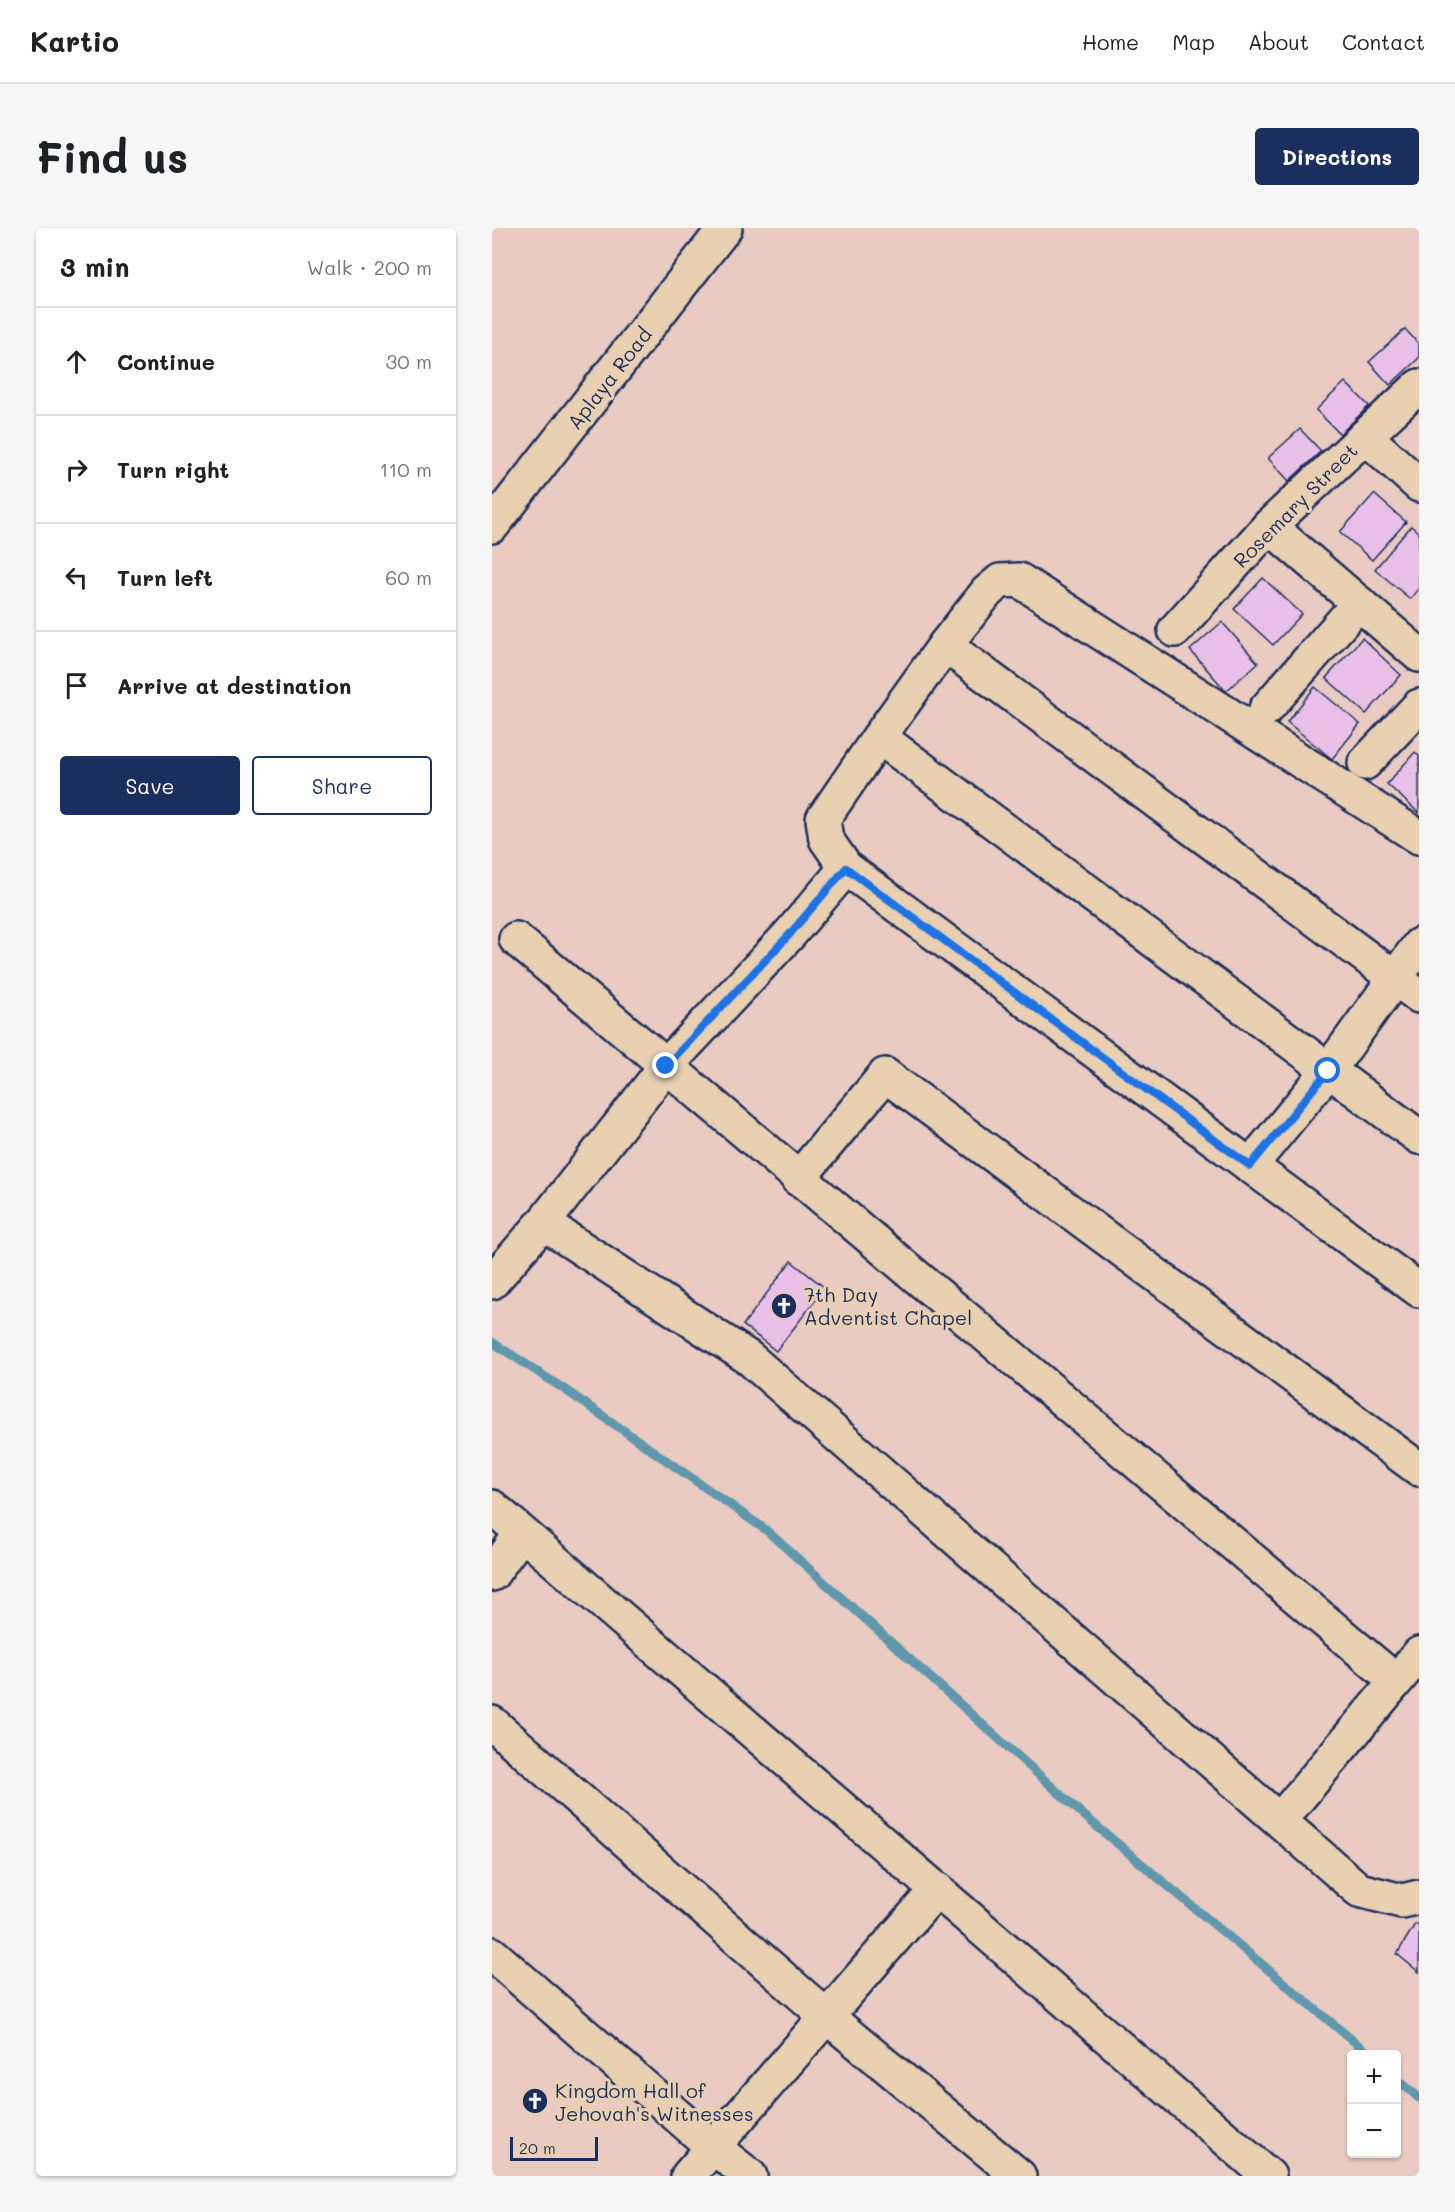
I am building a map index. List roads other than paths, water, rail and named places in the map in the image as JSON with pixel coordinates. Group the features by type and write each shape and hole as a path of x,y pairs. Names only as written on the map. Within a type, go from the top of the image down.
{"street":[{"name":"Aplaya Road","path":"492,526 725,228"},
{"name":"Rosemary Street","path":"1175,630 1269,526 1419,386"},
{"path":"1365,436 1419,485"},
{"path":"1269,526 1419,655"},
{"path":"1419,837 1019,580 1000,581 987,592 945,645 824,819 826,839 846,868 1419,1290"},
{"path":"1266,708 1359,603"},
{"path":"945,645 1407,987"},
{"path":"1365,763 1419,706"},
{"path":"879,738 1419,1137"},
{"path":"492,1282 543,1223 666,1066 789,935 846,868"},
{"path":"516,939 1396,1681"},
{"path":"1250,1166 1328,1071 1407,987 1419,945"},
{"path":"798,1179 885,1075 1419,1469"},
{"path":"543,1223 749,1359 1359,1890 1402,1901 1419,1897"},
{"path":"492,1507 1269,2176"},
{"path":"492,1574 521,1534"},
{"path":"1280,1820 1419,1654"},
{"path":"492,1723 826,2016 1019,2176"},
{"path":"688,2176 937,1889"},
{"path":"492,1954 713,2147 750,2176"}],"waterway":[{"path":"492,1342 567,1391 766,1530 1088,1819 1364,2050"},
{"path":"1401,2082 1419,2098"}],"place":[{"name":"7th Day Adventist Chapel","path":"784,1306"},
{"name":"Kingdom Hall of Jehovah's Witnesses","path":"535,2101"}]}
